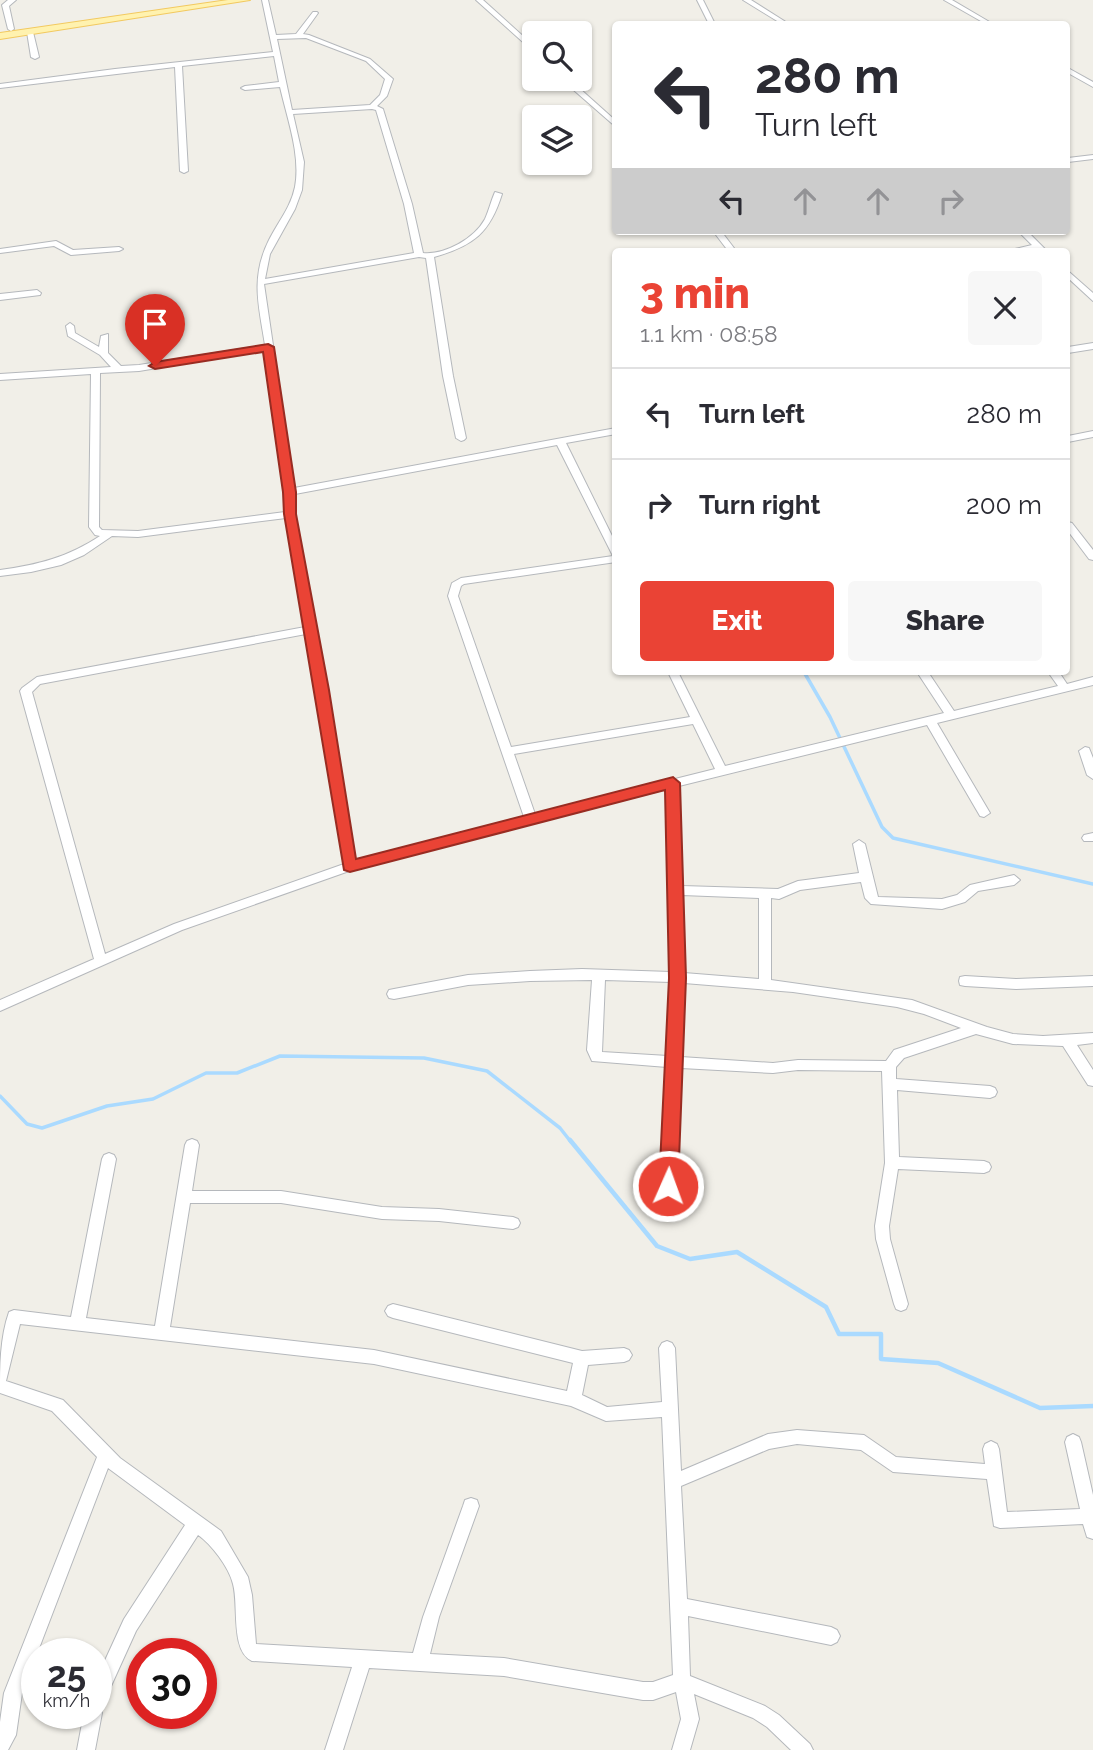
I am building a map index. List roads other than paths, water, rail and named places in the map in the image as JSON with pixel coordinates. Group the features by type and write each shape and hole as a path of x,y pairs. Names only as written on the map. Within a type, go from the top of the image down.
{"main road":[{"path":"0,30 208,0"},
{"path":"0,36 246,0"}],"street":[{"path":"10,29 5,5 13,0"},
{"path":"265,0 300,162 300,194 266,252 260,282 290,492 290,514 350,866"},
{"path":"479,0 522,39"},
{"path":"489,0 522,31"},
{"path":"700,0 710,21"},
{"path":"746,0 781,21"},
{"path":"947,0 985,21"},
{"path":"299,35 315,13"},
{"path":"30,32 35,57"},
{"path":"273,37 307,36 368,60 388,77 383,96 372,107"},
{"path":"0,86 277,54"},
{"path":"178,64 184,171"},
{"path":"1070,70 1093,85"},
{"path":"245,88 284,84"},
{"path":"578,91 612,121"},
{"path":"587,91 612,114"},
{"path":"289,113 372,107 379,109 408,204 419,255"},
{"path":"1070,160 1093,157"},
{"path":"260,282 419,255 430,256 461,248 477,234 492,214 498,194"},
{"path":"1026,235 1040,248"},
{"path":"0,251 56,243 71,253 119,249"},
{"path":"430,256 448,376 461,438"},
{"path":"1070,276 1093,298"},
{"path":"0,298 37,293"},
{"path":"70,326 71,334 103,353 118,369"},
{"path":"103,353 105,336"},
{"path":"1070,350 1093,346"},
{"path":"0,377 118,369 225,356 268,347"},
{"path":"1070,356 1093,352"},
{"path":"96,371 94,527 107,536"},
{"path":"290,492 612,431"},
{"path":"1070,439 1093,434"},
{"path":"560,441 612,549"},
{"path":"0,573 50,566 72,559 107,536 290,514"},
{"path":"1070,528 1093,557"},
{"path":"530,820 453,596 456,585 461,581 612,558"},
{"path":"101,961 26,691 37,681 310,630"},
{"path":"674,675 722,772"},
{"path":"924,675 952,716"},
{"path":"1055,675 1065,688"},
{"path":"0,1006 224,909 350,866 673,783 1093,681"},
{"path":"508,751 697,720"},
{"path":"930,721 984,813"},
{"path":"1085,751 1093,775"},
{"path":"668,1186 678,978 673,783"},
{"path":"859,844 871,898 875,901 942,904 961,900 974,888 1014,880"},
{"path":"677,890 785,894 798,886 867,877"},
{"path":"765,894 765,986"},
{"path":"599,975 594,1054 601,1058 773,1068 798,1065 889,1066"},
{"path":"394,994 477,979 599,975 678,978 765,986 918,1006 1012,1039 1093,1038"},
{"path":"965,981 1016,985 1093,981"},
{"path":"901,1304 883,1239 882,1226 891,1163 889,1066 899,1054 977,1028"},
{"path":"1067,1040 1093,1081"},
{"path":"891,1084 990,1092"},
{"path":"161,1334 192,1145"},
{"path":"77,1324 109,1159"},
{"path":"891,1163 984,1167"},
{"path":"183,1197 281,1197 382,1213 439,1215 513,1223"},
{"path":"393,1311 582,1358 624,1355"},
{"path":"0,1376 14,1317 374,1357 573,1399 611,1415 619,1412 669,1409"},
{"path":"667,1348 682,1681 690,1719 681,1750"},
{"path":"573,1399 582,1358"},
{"path":"0,1387 57,1405 106,1454 215,1537 240,1577 244,1595 247,1645 252,1652 514,1668 643,1691 665,1688 682,1681 759,1712 804,1750"},
{"path":"673,1482 768,1442 797,1437 864,1443 893,1464 992,1472"},
{"path":"991,1450 1000,1520 1091,1521 1073,1442"},
{"path":"0,1747 7,1735 13,1693 106,1454"},
{"path":"419,1662 431,1617 471,1506"},
{"path":"112,1666 131,1625 196,1523"},
{"path":"679,1606 831,1636"},
{"path":"334,1750 363,1660"},
{"path":"86,1750 90,1729"}],"waterway":[{"path":"806,675 830,717 882,827 893,838 1093,884"},
{"path":"0,1096 27,1124 42,1128 107,1106 153,1099 206,1073 237,1073 280,1056 424,1058 487,1071 560,1128 571,1142"},
{"path":"570,1140 657,1246 690,1259 737,1252 826,1307 839,1334 881,1334 881,1359 938,1363 1040,1408 1093,1406"}]}
